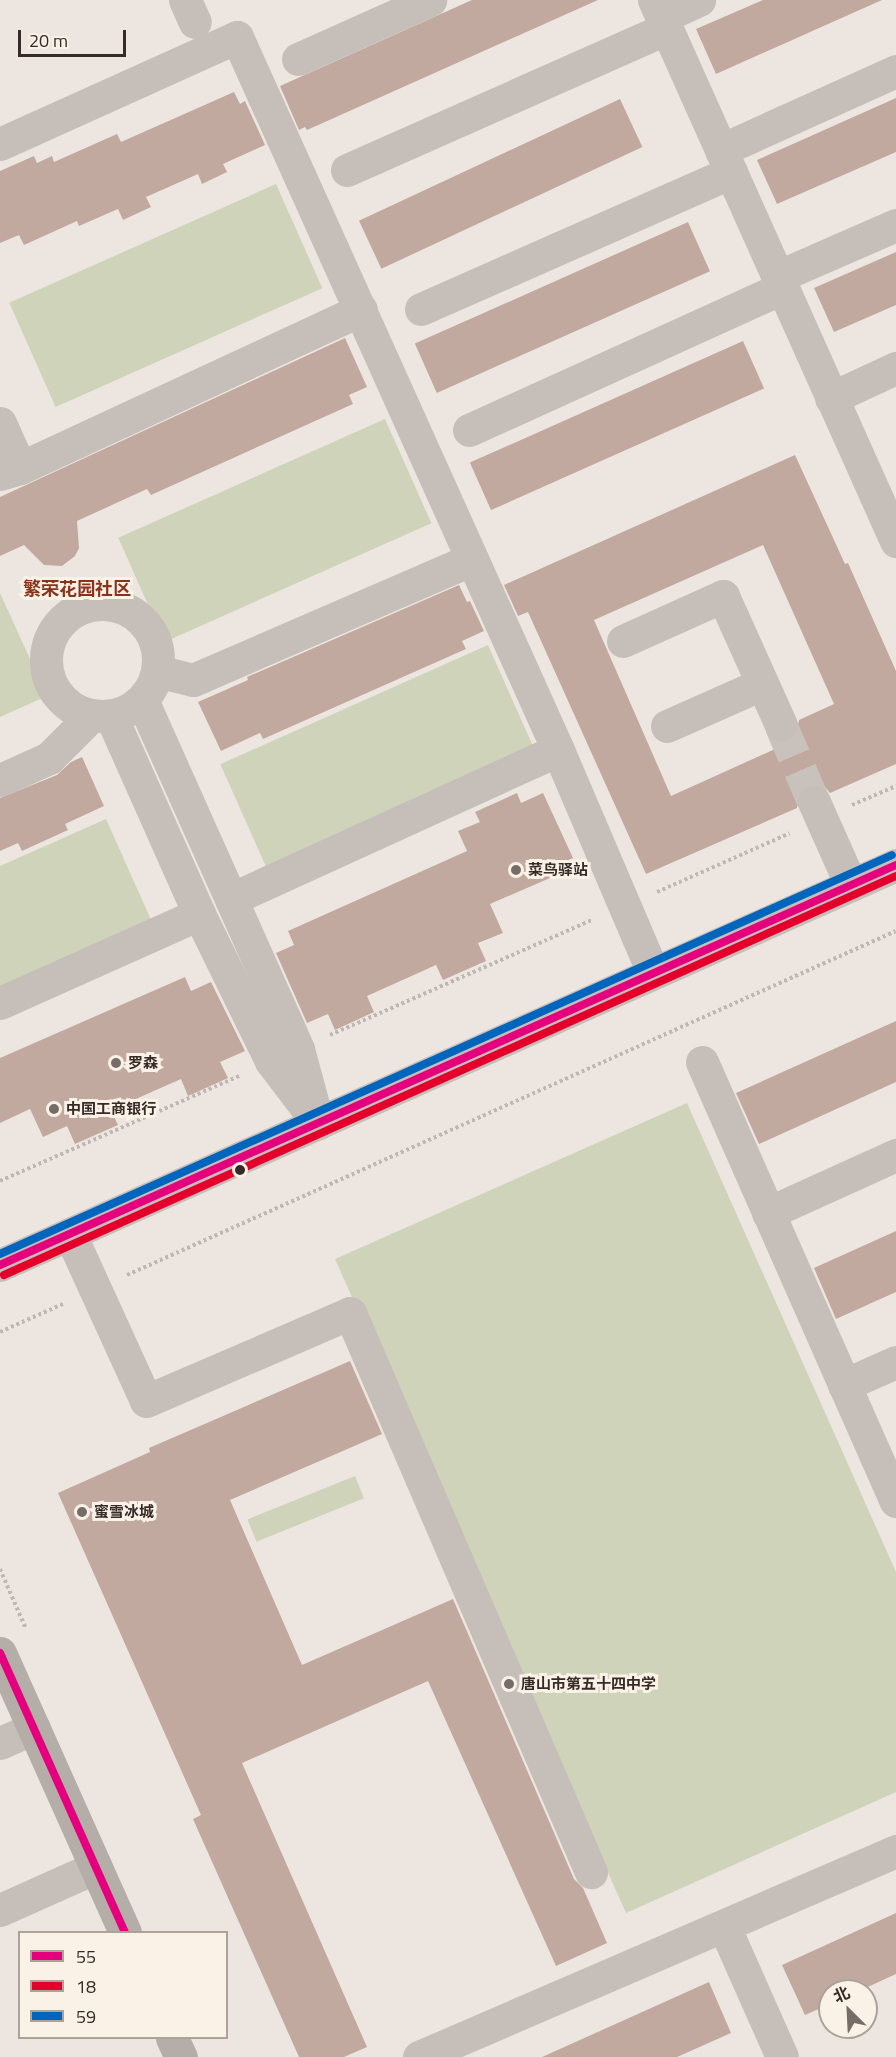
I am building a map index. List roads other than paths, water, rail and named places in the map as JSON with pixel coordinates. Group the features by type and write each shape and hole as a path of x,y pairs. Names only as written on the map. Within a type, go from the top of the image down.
{"main road":[{"path":"0,1653 125,1931"},
{"path":"173,2039 181,2057"}],"street":[{"path":"298,59 430,0"},
{"path":"347,170 661,15 699,0"},
{"path":"661,15 831,398 895,534"},
{"path":"0,144 237,37 558,750 653,974"},
{"path":"421,309 726,161 896,71"},
{"path":"469,430 780,283 896,225"},
{"path":"0,423 10,471 361,310"},
{"path":"831,398 896,368"},
{"path":"157,671 193,680 472,559"},
{"path":"622,641 723,596 781,725"},
{"path":"0,780 49,758 101,716 128,710 142,700 152,687 157,671 158,652 152,635 141,619 125,609 107,604 87,605 70,613 56,627 48,644 45,663 49,681 59,697 74,709 101,716 199,914 284,1055 318,1123"},
{"path":"667,726 762,684"},
{"path":"142,700 231,899 284,1055"},
{"path":"231,899 558,750"},
{"path":"818,810 851,885"},
{"path":"0,1265 896,865"},
{"path":"0,1003 199,914"},
{"path":"702,1062 896,1501"},
{"path":"768,1213 896,1155"},
{"path":"70,1234 146,1401 350,1313 591,1872"},
{"path":"844,1385 896,1362"},
{"path":"0,1743 34,1728"},
{"path":"419,2057 896,1851"},
{"path":"0,1910 96,1867"},
{"path":"724,1926 782,2057"}],"tunnel":[{"path":"781,725 814,802"}],"place":[{"name":"菜鸟驿站","path":"516,870"},
{"name":"罗森","path":"116,1063"},
{"name":"中国工商银行","path":"54,1109"},
{"name":"蜜雪冰城","path":"82,1512"},
{"name":"唐山市第五十四中学","path":"509,1684"}],"district":[{"name":"繁荣花园社区","path":"77,589"}]}
